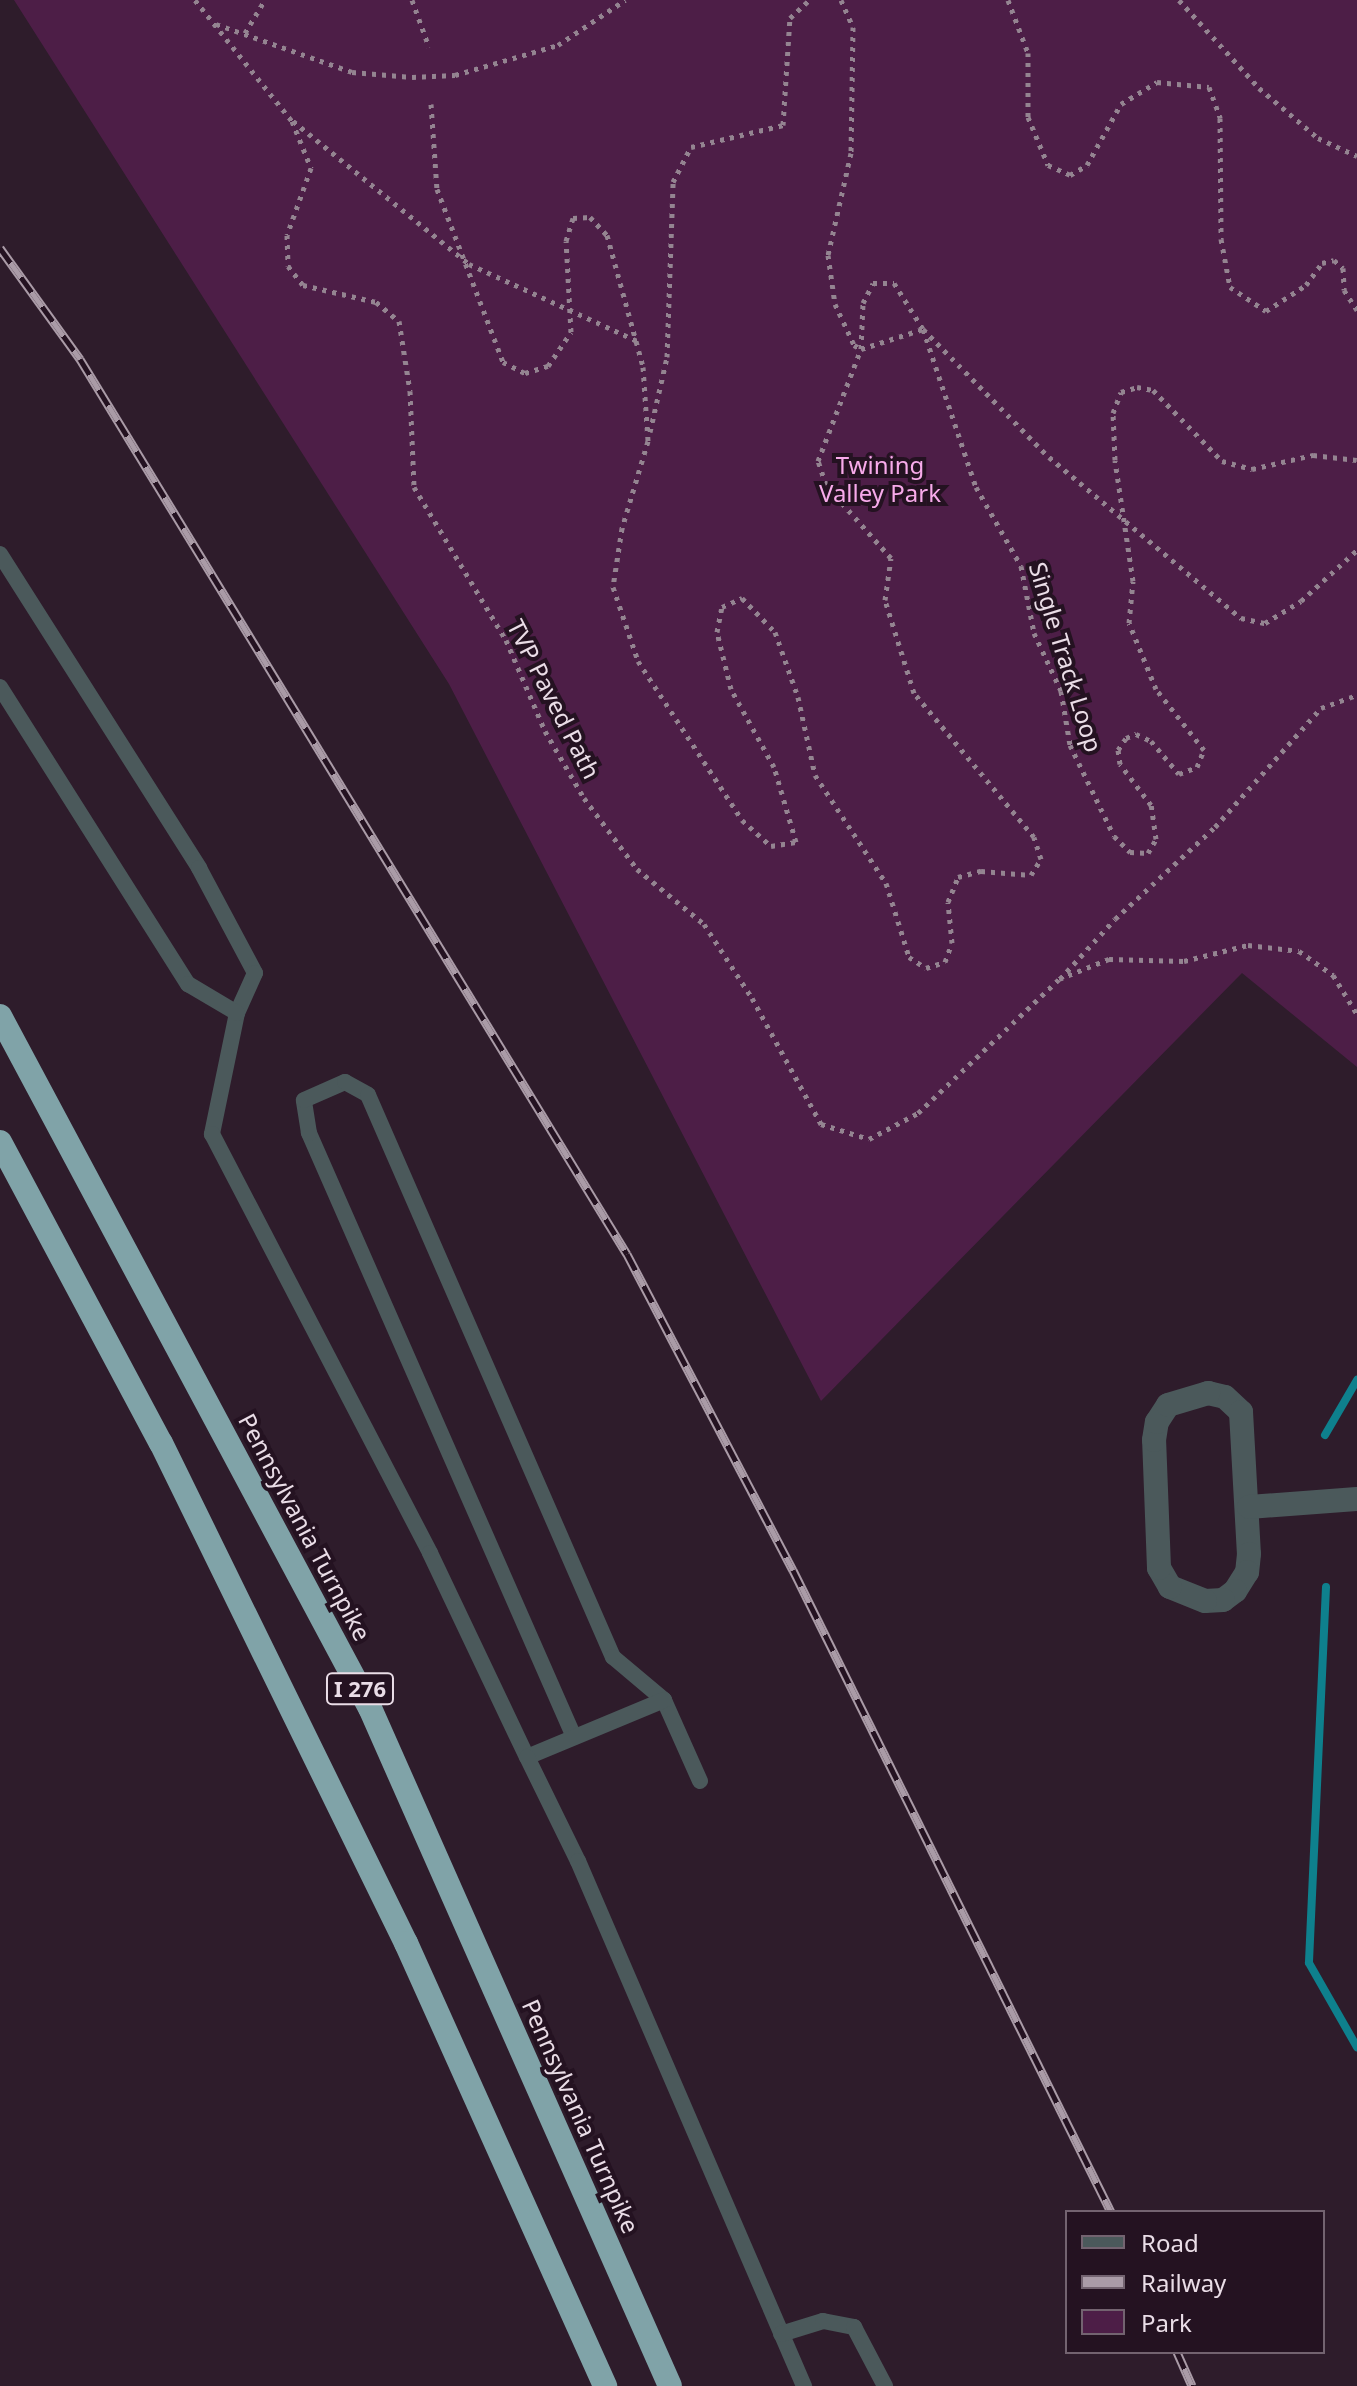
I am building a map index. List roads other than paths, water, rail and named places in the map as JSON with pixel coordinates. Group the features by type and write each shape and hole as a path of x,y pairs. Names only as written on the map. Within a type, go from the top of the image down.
{"highway":[{"name":"Pennsylvania Turnpike","path":"0,1016 370,1708 670,2386"},
{"name":"I 276","path":"0,1142 161,1443 406,1943 605,2386"}],"street":[{"path":"1208,1393 1225,1397 1241,1412 1249,1507 1247,1572 1235,1591 1223,1600 1205,1601 1170,1587 1159,1568 1154,1440 1157,1422 1168,1405 1208,1393"},
{"path":"1249,1507 1357,1499"}],"lane":[{"path":"0,554 199,868 255,973 237,1013 212,1134 430,1553 578,1861 804,2386"},
{"path":"0,687 188,984 237,1013"},
{"path":"574,1737 309,1133 304,1100 345,1082 368,1095 613,1657 664,1700 700,1781"},
{"path":"527,1757 664,1700"},
{"path":"781,2334 808,2323 854,2327 885,2386"}],"waterway":[{"path":"1325,1435 1357,1380"},
{"path":"1326,1587 1309,1963 1357,2047"}],"railway":[{"path":"0,248 80,359 627,1254 793,1570 1110,2210"},
{"path":"1178,2354 1192,2386"}],"park label":[{"name":"Twining Valley Park","path":"880,479"}]}
